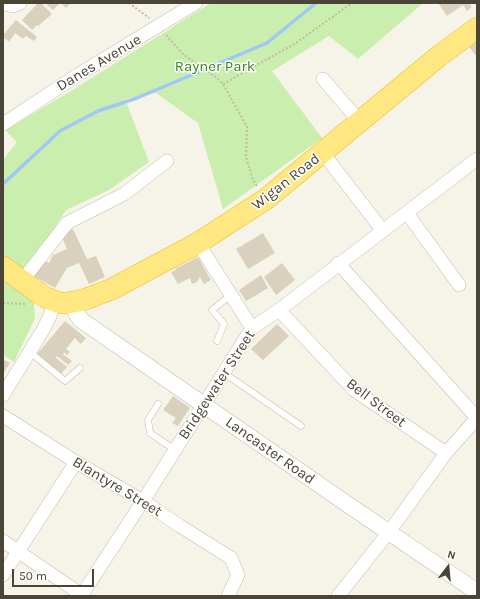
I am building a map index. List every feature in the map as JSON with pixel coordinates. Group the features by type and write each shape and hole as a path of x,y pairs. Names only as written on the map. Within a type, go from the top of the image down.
{"highway":[{"name":"Wigan Road","path":"64,302 83,300 112,289 198,244 266,200 439,56 477,28"},
{"path":"3,267 39,293 64,302"}],"street":[{"path":"3,4 12,6 20,3"},
{"name":"Danes Avenue","path":"3,124 79,74 196,3"},
{"path":"322,79 360,122"},
{"path":"323,153 383,231"},
{"name":"Bridgewater Street","path":"81,595 143,501 252,328 279,310 338,263 383,231 477,159"},
{"path":"22,281 67,223 124,194 167,161"},
{"path":"407,213 459,285"},
{"path":"198,244 252,328"},
{"path":"338,263 477,418 446,453 389,532 338,596"},
{"path":"3,395 30,352 50,316 64,302"},
{"name":"Lancaster Road","path":"64,302 81,320 477,592"},
{"name":"Bell Street","path":"279,310 354,390 446,453"},
{"name":"Blantyre Street","path":"3,416 76,462 143,501 231,558 238,575 228,596"},
{"path":"3,575 76,462"},
{"path":"3,541 81,595"}],"lane":[{"path":"217,341 224,324 212,310 231,295"},
{"path":"30,352 65,381 80,368"},
{"path":"224,373 301,426"},
{"path":"158,404 148,420 150,433 175,450"}],"path":[{"path":"129,3 159,26 184,54 223,84 247,127 246,157 253,180 266,200"},
{"path":"223,84 296,43 352,3"}],"green space":[{"name":"Rayner Park","path":"211,3 423,3 358,59 329,36 272,71 322,138 223,209 198,123 156,93 125,99 149,162 109,190 66,210 24,274 3,258 3,160 17,142 5,130 71,91"},
{"path":"3,281 34,302 35,318 14,362 3,355"}],"building":[{"path":"38,3 41,3 52,14 32,30 22,20"},
{"path":"49,3 60,3 53,10 47,5"},
{"path":"61,3 71,3 66,8"},
{"path":"438,3 469,3 472,7 467,11 463,5 447,16"},
{"path":"16,20 37,37 34,41 26,36 23,39 15,33 9,42 3,37 3,35"},
{"path":"477,41 477,57 469,47"},
{"path":"73,229 87,259 96,256 105,277 89,284 79,263 67,268 55,288 34,276 43,260 49,263 53,255 67,249 61,235"},
{"path":"263,233 275,253 248,269 236,249"},
{"path":"198,257 211,280 204,284 200,277 197,282 192,284 190,278 178,284 171,272"},
{"path":"282,263 295,280 276,295 264,277"},
{"path":"261,275 268,288 246,301 239,290"},
{"path":"65,321 86,338 81,344 75,338 66,349 70,352 67,355 64,352 63,354 72,361 68,365 57,356 56,358 67,367 61,374 37,354"},
{"path":"277,324 289,336 263,360 251,349"},
{"path":"3,359 10,363 3,374"},
{"path":"173,396 190,408 178,426 172,423 176,418 163,410"}],"waterway":[{"path":"3,184 60,131 98,111 137,98 267,43 316,3"}]}
